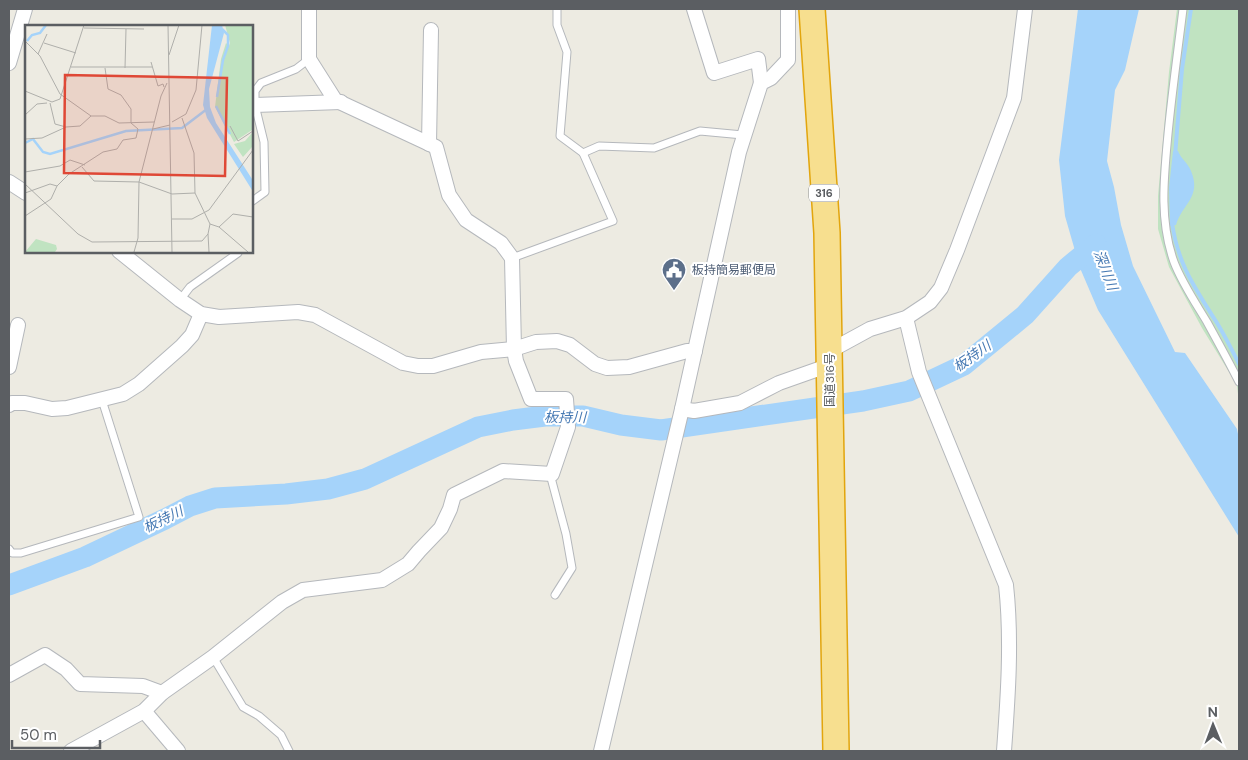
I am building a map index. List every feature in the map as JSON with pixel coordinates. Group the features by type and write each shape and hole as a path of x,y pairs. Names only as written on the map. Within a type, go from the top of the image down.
{"highway":[{"name":"国道316号","path":"812,9 827,233 836,751"}],"street":[{"path":"9,63 25,9"},
{"path":"71,751 144,711 162,692 213,657 282,602 303,590 382,580 408,564 441,528 454,495 503,471 552,474 568,427 566,399 531,399 516,361 514,349 512,258 501,243 466,220 448,195 436,147 335,100 309,59 309,9"},
{"path":"601,751 681,414 743,135 761,83 758,59 714,73 694,9"},
{"path":"761,83 770,78 788,60 788,9"},
{"path":"681,414 740,403 779,382 830,364 837,347 870,329 906,318 930,302 941,288 957,250 1014,98 1025,9"},
{"path":"429,144 431,30"},
{"path":"255,105 341,102"},
{"path":"9,182 25,192"},
{"path":"120,252 180,300 201,314 220,317 298,312 315,315 403,363 418,366 433,366 481,352 514,349 536,342 557,341 570,345 595,364 607,368 629,367 687,351 695,351"},
{"path":"10,402 25,402 52,409 67,408 123,394 146,378 182,346 192,335 201,314"},
{"path":"906,318 919,372 1006,585 1009,610 1004,751"},
{"path":"9,368 18,325"},
{"path":"9,675 45,655 66,669 80,684 143,686 162,692"},
{"path":"144,711 178,751"}],"lane":[{"path":"512,258 613,221 583,153 560,136 567,52 557,25 557,9"},
{"path":"1183,9 1172,88 1166,159 1163,197 1165,230 1174,262 1239,382"},
{"path":"252,201 265,192 264,142 255,105 255,92 260,83 296,69 309,59"},
{"path":"583,153 599,146 654,148 700,132 743,135"},
{"path":"180,300 190,287 238,252"},
{"path":"9,549 12,553 21,553 139,517 102,400"},
{"path":"550,474 566,534 572,568 554,595"},
{"path":"213,657 243,707 259,716 281,735 289,751"}],"green space":[{"path":"1177,9 1239,9 1239,403 1237,385 1202,328 1169,267 1158,229 1158,196 1169,72"}],"water":[{"name":"深川川","path":"1078,9 1139,9 1125,70 1115,90 1107,161 1121,225 1133,266 1175,352 1185,353 1237,429 1239,439 1239,537 1098,310 1080,268 1065,216 1059,160"},
{"path":"1173,151 1178,151 1190,168 1194,187 1193,194 1176,225 1170,226 1169,188"}],"waterway":[{"path":"1175,156 1182,69 1191,9"},
{"path":"1172,223 1178,251 1188,276 1223,333 1239,364"},
{"name":"板持川","path":"9,585 85,557 190,506 215,498 286,494 328,489 365,479 478,427 545,416 583,416 621,425 661,430 863,401 909,391 964,365 1025,315 1068,267 1096,244"}],"place":[{"name":"板持簡易郵便局","path":"674,291"}]}
